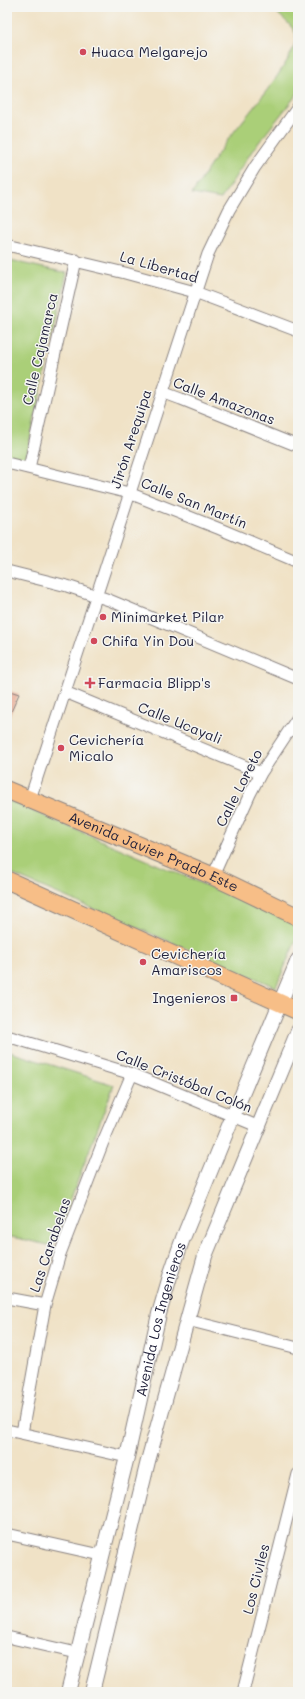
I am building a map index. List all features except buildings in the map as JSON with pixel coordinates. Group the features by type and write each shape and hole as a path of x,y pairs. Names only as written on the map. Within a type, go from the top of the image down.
{"main road":[{"name":"Avenida Javier Prado Este","path":"7,790 213,876 298,917"},
{"path":"7,880 298,1011"}],"street":[{"name":"Jirón Arequipa","path":"30,799 208,254 229,210 255,167 298,108"},
{"name":"La Libertad","path":"7,244 126,272 195,292 298,331"},
{"name":"Calle Cajamarca","path":"28,468 76,260"},
{"name":"Calle Amazonas","path":"162,392 298,446"},
{"name":"Calle San Martín","path":"7,463 129,493 214,526 298,562"},
{"path":"7,571 96,595 298,679"},
{"name":"Calle Ucayali","path":"65,692 261,773"},
{"name":"Calle Loreto","path":"213,876 261,773 298,717"},
{"name":"Avenida Los Ingenieros","path":"68,1692 101,1555 127,1456 159,1314 171,1273 183,1238 232,1116 298,960"},
{"name":"Avenida Los Ingenieros","path":"92,1692 148,1461 205,1256 257,1126 298,1031"},
{"name":"Calle Cristóbal Colón","path":"7,1036 132,1074 257,1126"},
{"name":"Las Carabelas","path":"22,1433 46,1305 60,1254 103,1142 132,1074"},
{"path":"7,1298 46,1305"},
{"path":"187,1320 298,1348"},
{"path":"7,1430 127,1456"},
{"name":"Los Civiles","path":"243,1692 298,1474"},
{"path":"7,1534 101,1555"},
{"path":"7,1637 77,1653"}],"green space":[{"path":"270,7 298,7 298,93 252,151 221,199 192,194 214,159 277,76 294,47 296,36 293,29"},
{"path":"7,260 67,273 25,462 7,458"},
{"path":"7,800 298,925 298,935 276,987 7,872"},
{"path":"7,1051 114,1085 53,1246 7,1236"}],"place":[{"name":"Huaca Melgarejo","path":"83,52"},
{"name":"Minimarket Pilar","path":"103,617"},
{"name":"Chifa Yin Dou","path":"94,641"},
{"name":"Farmacia Blipp's","path":"90,683"},
{"name":"Cevichería Micalo","path":"61,748"},
{"name":"Cevichería Amariscos","path":"143,962"},
{"name":"Ingenieros","path":"234,998"}]}
